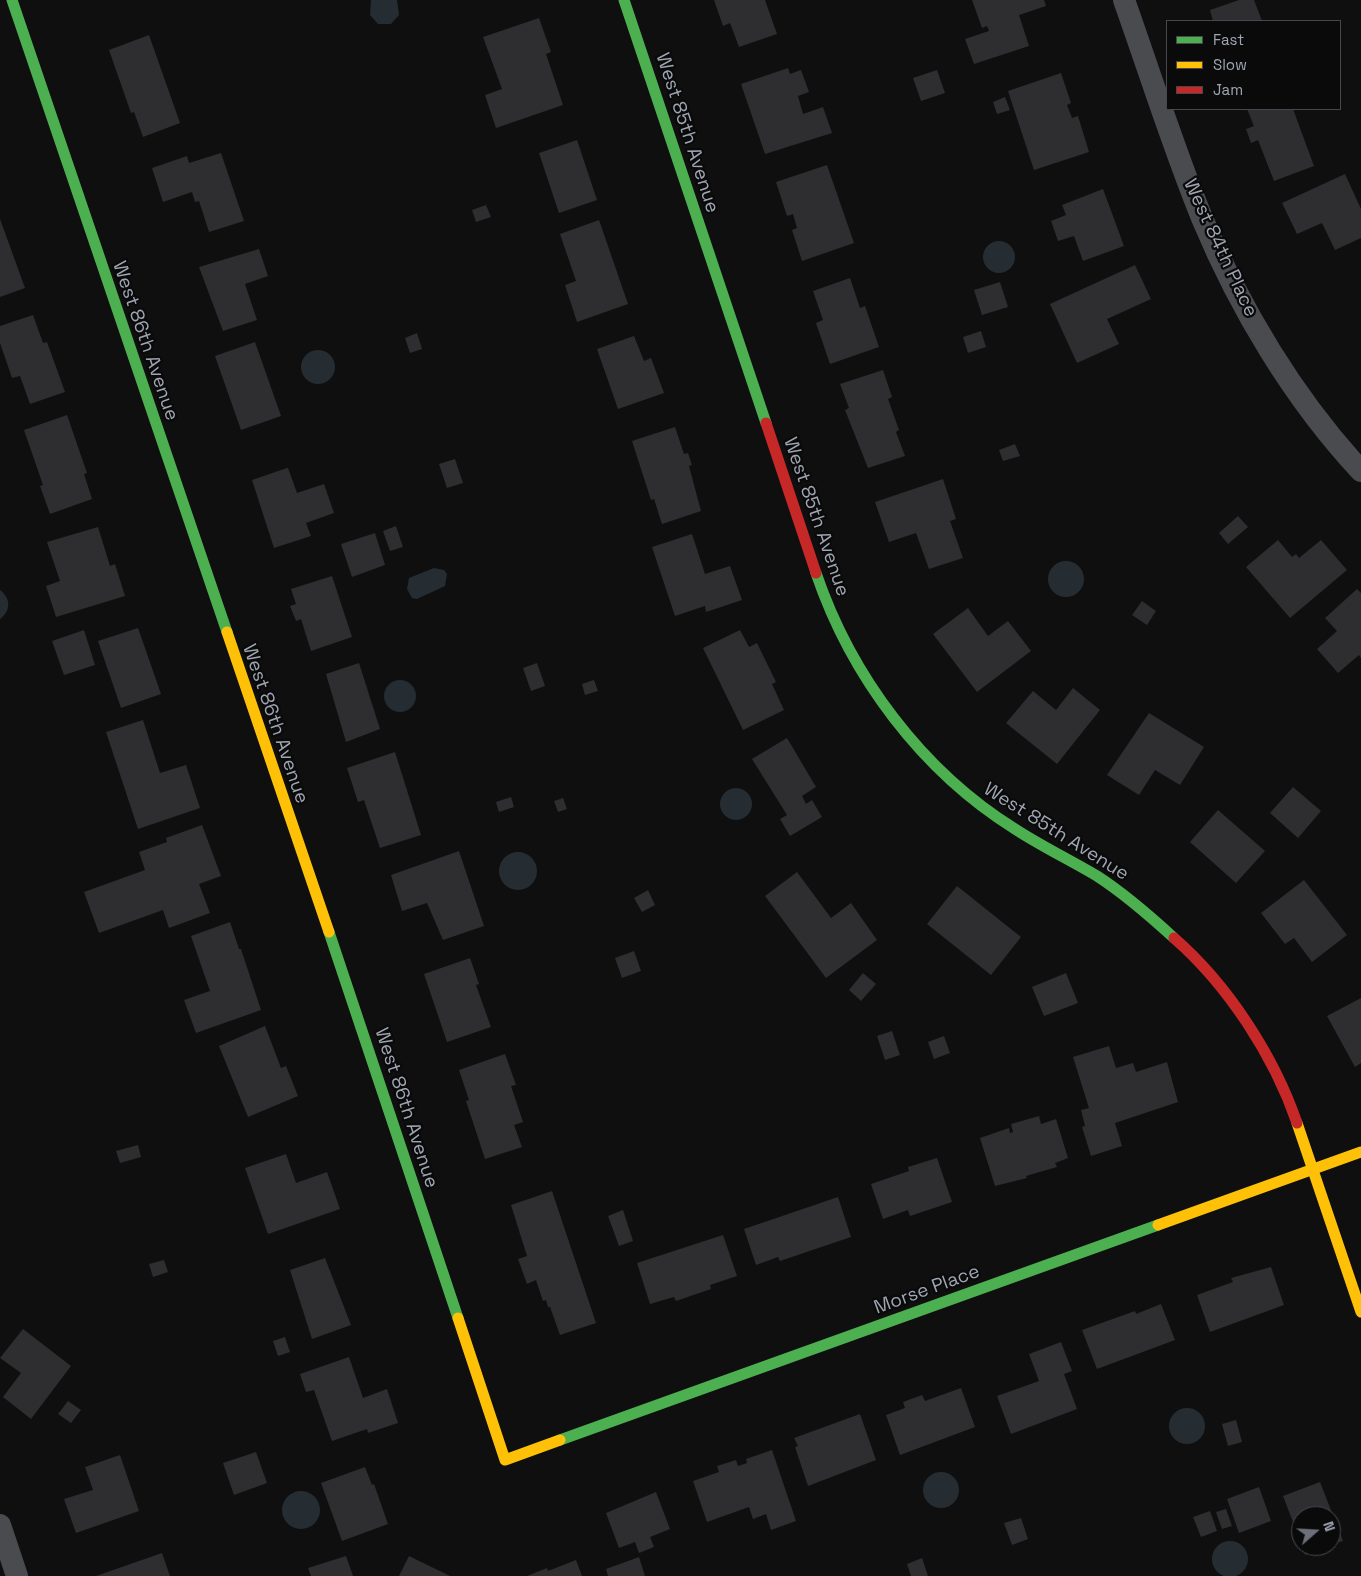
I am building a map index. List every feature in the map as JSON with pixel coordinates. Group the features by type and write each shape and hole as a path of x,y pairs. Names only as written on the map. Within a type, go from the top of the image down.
{"street":[{"name":"West 86th Avenue","path":"12,0 337,956 505,1460"},
{"name":"West 85th Avenue","path":"624,0 826,602 867,680 923,754 965,794 1014,829 1110,885 1139,906 1197,958 1253,1032 1286,1095 1314,1169 1361,1312"},
{"name":"West 84th Place","path":"1124,0 1192,193 1236,291 1286,376 1361,472"},
{"name":"Morse Place","path":"505,1460 1361,1152"},
{"path":"0,1525 17,1576"}],"shaded area":[{"path":"371,0 397,0 399,15 391,24 378,24 370,15"},
{"path":"999,241 1005,242 1010,246 1014,251 1014,263 1010,268 1005,272 999,273 993,272 988,268 984,263 983,257 984,251 988,246 993,242"},
{"path":"318,350 330,355 335,367 330,379 318,384 306,379 301,367 306,355"},
{"path":"1066,561 1073,562 1079,566 1083,572 1083,586 1079,592 1073,596 1066,597 1059,596 1053,592 1049,586 1048,579 1049,572 1053,566 1059,562"},
{"path":"434,568 444,570 447,574 445,586 417,599 412,598 407,589 409,578"},
{"path":"0,590 8,601 8,608 0,619"},
{"path":"400,680 411,685 416,696 411,707 400,712 389,707 384,696 389,685"},
{"path":"736,788 747,793 752,804 747,815 736,820 725,815 720,804 725,793"},
{"path":"518,852 531,858 537,871 531,884 518,890 505,884 499,871 505,858"},
{"path":"1187,1408 1194,1409 1200,1413 1204,1419 1204,1433 1200,1439 1194,1443 1187,1444 1180,1443 1174,1439 1170,1433 1169,1426 1170,1419 1174,1413 1180,1409"},
{"path":"941,1472 948,1473 954,1477 958,1483 958,1497 954,1503 948,1507 941,1508 934,1507 928,1503 924,1497 923,1490 924,1483 928,1477 934,1473"},
{"path":"301,1491 308,1492 314,1497 319,1503 319,1517 314,1523 308,1528 301,1529 294,1528 288,1523 283,1517 282,1510 283,1503 288,1497 294,1492"},
{"path":"1230,1541 1243,1546 1248,1559 1243,1572 1230,1577 1217,1572 1212,1559 1217,1546"}],"building":[{"path":"714,0 765,0 777,34 739,47 730,23 723,26"},
{"path":"972,0 1044,0 1046,6 1019,15 1029,46 974,64 965,39 989,31 987,26 982,28"},
{"path":"1239,0 1254,0 1262,20 1213,20 1210,10"},
{"path":"539,18 551,52 546,54 563,105 496,128 485,95 502,89 483,37"},
{"path":"149,35 180,123 143,137 134,112 131,113 109,50"},
{"path":"788,68 790,74 801,70 809,92 798,96 803,114 823,107 832,133 765,154 741,84"},
{"path":"937,70 945,93 921,101 913,78"},
{"path":"1061,73 1071,103 1067,105 1072,118 1078,116 1089,152 1034,170 1008,91"},
{"path":"1005,97 1010,110 997,114 993,102"},
{"path":"1247,110 1293,110 1314,166 1274,181 1258,140 1251,143 1246,129 1254,126"},
{"path":"577,140 597,200 559,213 539,153"},
{"path":"221,153 244,221 209,232 199,201 195,202 192,192 163,202 152,168 187,156 189,163"},
{"path":"827,165 854,243 802,261 792,230 797,228 793,214 787,216 776,182"},
{"path":"1345,174 1361,209 1361,238 1335,250 1322,223 1297,234 1282,203"},
{"path":"1103,189 1124,246 1083,261 1074,236 1058,241 1051,221 1066,215 1062,205"},
{"path":"486,205 491,217 476,222 472,210"},
{"path":"0,219 25,288 0,297"},
{"path":"599,220 628,304 577,322 565,285 576,281 560,234"},
{"path":"259,249 268,276 245,284 257,320 223,331 199,267"},
{"path":"1135,265 1151,299 1107,319 1119,344 1077,363 1050,304"},
{"path":"850,278 860,308 865,306 879,347 830,364 816,323 823,320 813,291"},
{"path":"1000,282 1008,307 982,315 974,290"},
{"path":"33,315 43,343 47,342 65,392 30,404 20,376 12,378 0,343 0,326"},
{"path":"981,331 986,347 968,353 963,337"},
{"path":"417,333 422,349 410,353 405,338"},
{"path":"634,336 644,361 651,358 664,393 618,409 597,349"},
{"path":"255,342 281,416 241,430 215,356"},
{"path":"883,370 892,397 888,399 899,430 896,432 905,456 868,468 845,410 849,408 840,384"},
{"path":"67,415 87,473 84,474 92,499 50,514 40,486 43,485 24,430"},
{"path":"675,427 684,454 688,453 692,465 689,466 701,511 662,524 654,499 651,500 632,441"},
{"path":"1015,444 1020,456 1003,461 999,450"},
{"path":"455,459 463,483 447,488 439,464"},
{"path":"288,468 297,493 324,484 334,513 306,523 311,536 274,548 252,480"},
{"path":"943,479 956,519 950,521 963,558 929,569 916,533 889,542 875,502"},
{"path":"1238,516 1248,527 1228,544 1219,533"},
{"path":"396,526 403,547 390,551 383,531"},
{"path":"98,527 110,566 115,564 125,596 56,617 46,586 60,581 47,542"},
{"path":"375,533 385,565 352,577 341,544"},
{"path":"692,534 705,574 730,566 742,600 706,612 705,606 675,616 652,547"},
{"path":"1278,540 1292,557 1296,554 1299,558 1321,540 1347,570 1290,618 1246,567"},
{"path":"332,576 352,637 311,651 301,619 296,621 290,606 296,604 291,589"},
{"path":"1357,589 1361,593 1361,658 1359,655 1338,673 1317,649 1337,631 1325,618"},
{"path":"1142,601 1156,611 1147,625 1132,615"},
{"path":"968,608 988,636 1008,621 1031,651 977,692 933,634"},
{"path":"138,628 161,694 121,708 98,641"},
{"path":"84,630 95,665 64,675 52,641"},
{"path":"740,630 749,647 757,643 776,682 772,684 784,710 743,730 703,648"},
{"path":"359,663 380,729 346,742 326,674"},
{"path":"537,663 545,686 531,691 523,668"},
{"path":"594,680 598,691 585,695 582,684"},
{"path":"1073,688 1100,710 1057,764 1006,723 1033,691 1056,710"},
{"path":"1149,713 1204,747 1180,785 1155,770 1139,795 1107,775"},
{"path":"143,720 160,773 186,765 200,808 138,829 106,732"},
{"path":"787,738 816,787 802,796 806,804 812,800 822,817 790,836 780,819 787,815 752,759"},
{"path":"395,752 421,835 380,848 364,800 358,802 347,768"},
{"path":"1293,787 1321,811 1298,838 1270,813"},
{"path":"511,797 514,807 499,812 496,802"},
{"path":"563,798 567,809 558,812 554,801"},
{"path":"1218,810 1265,851 1236,883 1190,842"},
{"path":"202,825 221,876 199,884 210,913 169,928 163,910 99,933 84,892 145,870 139,852 167,842 166,838"},
{"path":"459,851 484,926 443,940 427,903 402,911 391,875"},
{"path":"797,872 831,918 851,903 877,940 826,978 765,896"},
{"path":"1304,880 1347,935 1312,962 1294,938 1285,944 1261,913"},
{"path":"957,886 1021,937 991,975 927,924"},
{"path":"648,890 655,905 642,912 634,898"},
{"path":"230,922 261,1010 196,1033 184,1000 210,991 191,936"},
{"path":"634,951 641,971 622,978 615,958"},
{"path":"470,958 479,984 476,985 491,1027 447,1042 424,974"},
{"path":"863,973 876,984 861,1001 849,990"},
{"path":"1066,973 1078,1003 1044,1016 1032,987"},
{"path":"1361,998 1361,1063 1355,1067 1327,1016"},
{"path":"265,1026 281,1068 286,1066 298,1096 248,1117 219,1046"},
{"path":"892,1031 900,1055 885,1060 877,1036"},
{"path":"944,1036 950,1053 934,1059 928,1042"},
{"path":"1109,1046 1116,1068 1133,1063 1136,1072 1167,1062 1178,1102 1115,1123 1122,1146 1091,1156 1082,1127 1085,1126 1081,1110 1089,1108 1073,1057"},
{"path":"505,1054 516,1085 511,1086 523,1122 514,1125 522,1147 485,1159 466,1101 469,1100 459,1070"},
{"path":"1039,1116 1041,1124 1056,1119 1068,1158 1055,1163 1057,1167 1026,1176 1027,1178 995,1186 980,1138 1009,1128 1010,1133 1013,1132 1011,1124"},
{"path":"138,1145 141,1157 120,1163 116,1151"},
{"path":"286,1154 296,1183 327,1172 340,1209 268,1234 245,1168"},
{"path":"937,1158 952,1202 910,1216 908,1210 883,1219 871,1184 909,1171 908,1167"},
{"path":"552,1191 596,1323 560,1335 550,1307 548,1307 546,1300 543,1301 536,1280 527,1284 518,1259 527,1256 511,1205"},
{"path":"838,1197 851,1237 780,1261 778,1257 756,1265 744,1229"},
{"path":"623,1210 633,1241 619,1246 608,1216"},
{"path":"723,1235 737,1276 710,1285 711,1289 676,1301 674,1297 650,1304 637,1263"},
{"path":"325,1258 351,1325 312,1339 290,1270"},
{"path":"164,1260 168,1272 153,1277 149,1264"},
{"path":"1271,1267 1284,1305 1210,1332 1197,1295 1233,1282 1231,1278"},
{"path":"1161,1304 1175,1340 1097,1369 1082,1330 1135,1311 1136,1314"},
{"path":"23,1329 71,1366 31,1419 3,1397 21,1373 0,1358"},
{"path":"285,1337 290,1352 278,1356 273,1341"},
{"path":"1061,1342 1072,1371 1064,1374 1077,1409 1011,1434 997,1396 1039,1381 1029,1354"},
{"path":"349,1357 363,1398 387,1389 398,1423 368,1433 367,1429 332,1441 314,1390 306,1392 300,1374"},
{"path":"961,1388 975,1427 900,1455 886,1415 905,1408 903,1402 922,1395 925,1401"},
{"path":"68,1401 81,1410 71,1423 58,1414"},
{"path":"860,1414 876,1460 808,1486 795,1447 798,1446 794,1438"},
{"path":"1236,1420 1242,1442 1228,1446 1222,1424"},
{"path":"772,1450 796,1521 771,1530 766,1514 753,1519 749,1507 707,1522 693,1481 719,1472 717,1466 736,1460 738,1466 747,1463 746,1459"},
{"path":"256,1452 267,1483 234,1495 223,1463"},
{"path":"120,1455 139,1511 76,1533 64,1499 93,1490 85,1467"},
{"path":"365,1467 372,1485 374,1484 388,1524 342,1541 321,1483"},
{"path":"1320,1482 1329,1506 1291,1506 1291,1517 1283,1496"},
{"path":"1259,1487 1271,1521 1239,1533 1227,1499"},
{"path":"656,1492 670,1529 650,1537 654,1547 639,1553 635,1542 619,1548 606,1513"},
{"path":"1226,1509 1232,1526 1222,1529 1216,1512"},
{"path":"1210,1511 1217,1531 1201,1537 1193,1517"},
{"path":"1021,1518 1028,1539 1012,1545 1004,1523"},
{"path":"162,1553 170,1576 96,1576"},
{"path":"346,1556 353,1576 311,1576 308,1568"},
{"path":"409,1556 450,1576 399,1576"},
{"path":"639,1557 645,1576 608,1576 606,1569"},
{"path":"922,1558 928,1576 911,1576 907,1564"},
{"path":"576,1560 582,1576 527,1576 547,1568 548,1571"}],"traffic: fast":[{"path":"12,0 227,632"},
{"path":"624,0 766,423"},
{"path":"816,573 831,611 849,648 870,684 920,750 981,806 1015,829 1097,876 1137,906 1174,938"},
{"path":"329,932 458,1318"},
{"path":"560,1440 1158,1225"}],"traffic: slow":[{"path":"227,632 329,932"},
{"path":"1297,1123 1361,1312"},
{"path":"1158,1225 1361,1152"},
{"path":"458,1318 505,1460 560,1440"}],"traffic: jam":[{"path":"766,423 816,573"},
{"path":"1174,938 1213,977 1247,1023 1276,1072 1297,1123"}]}
